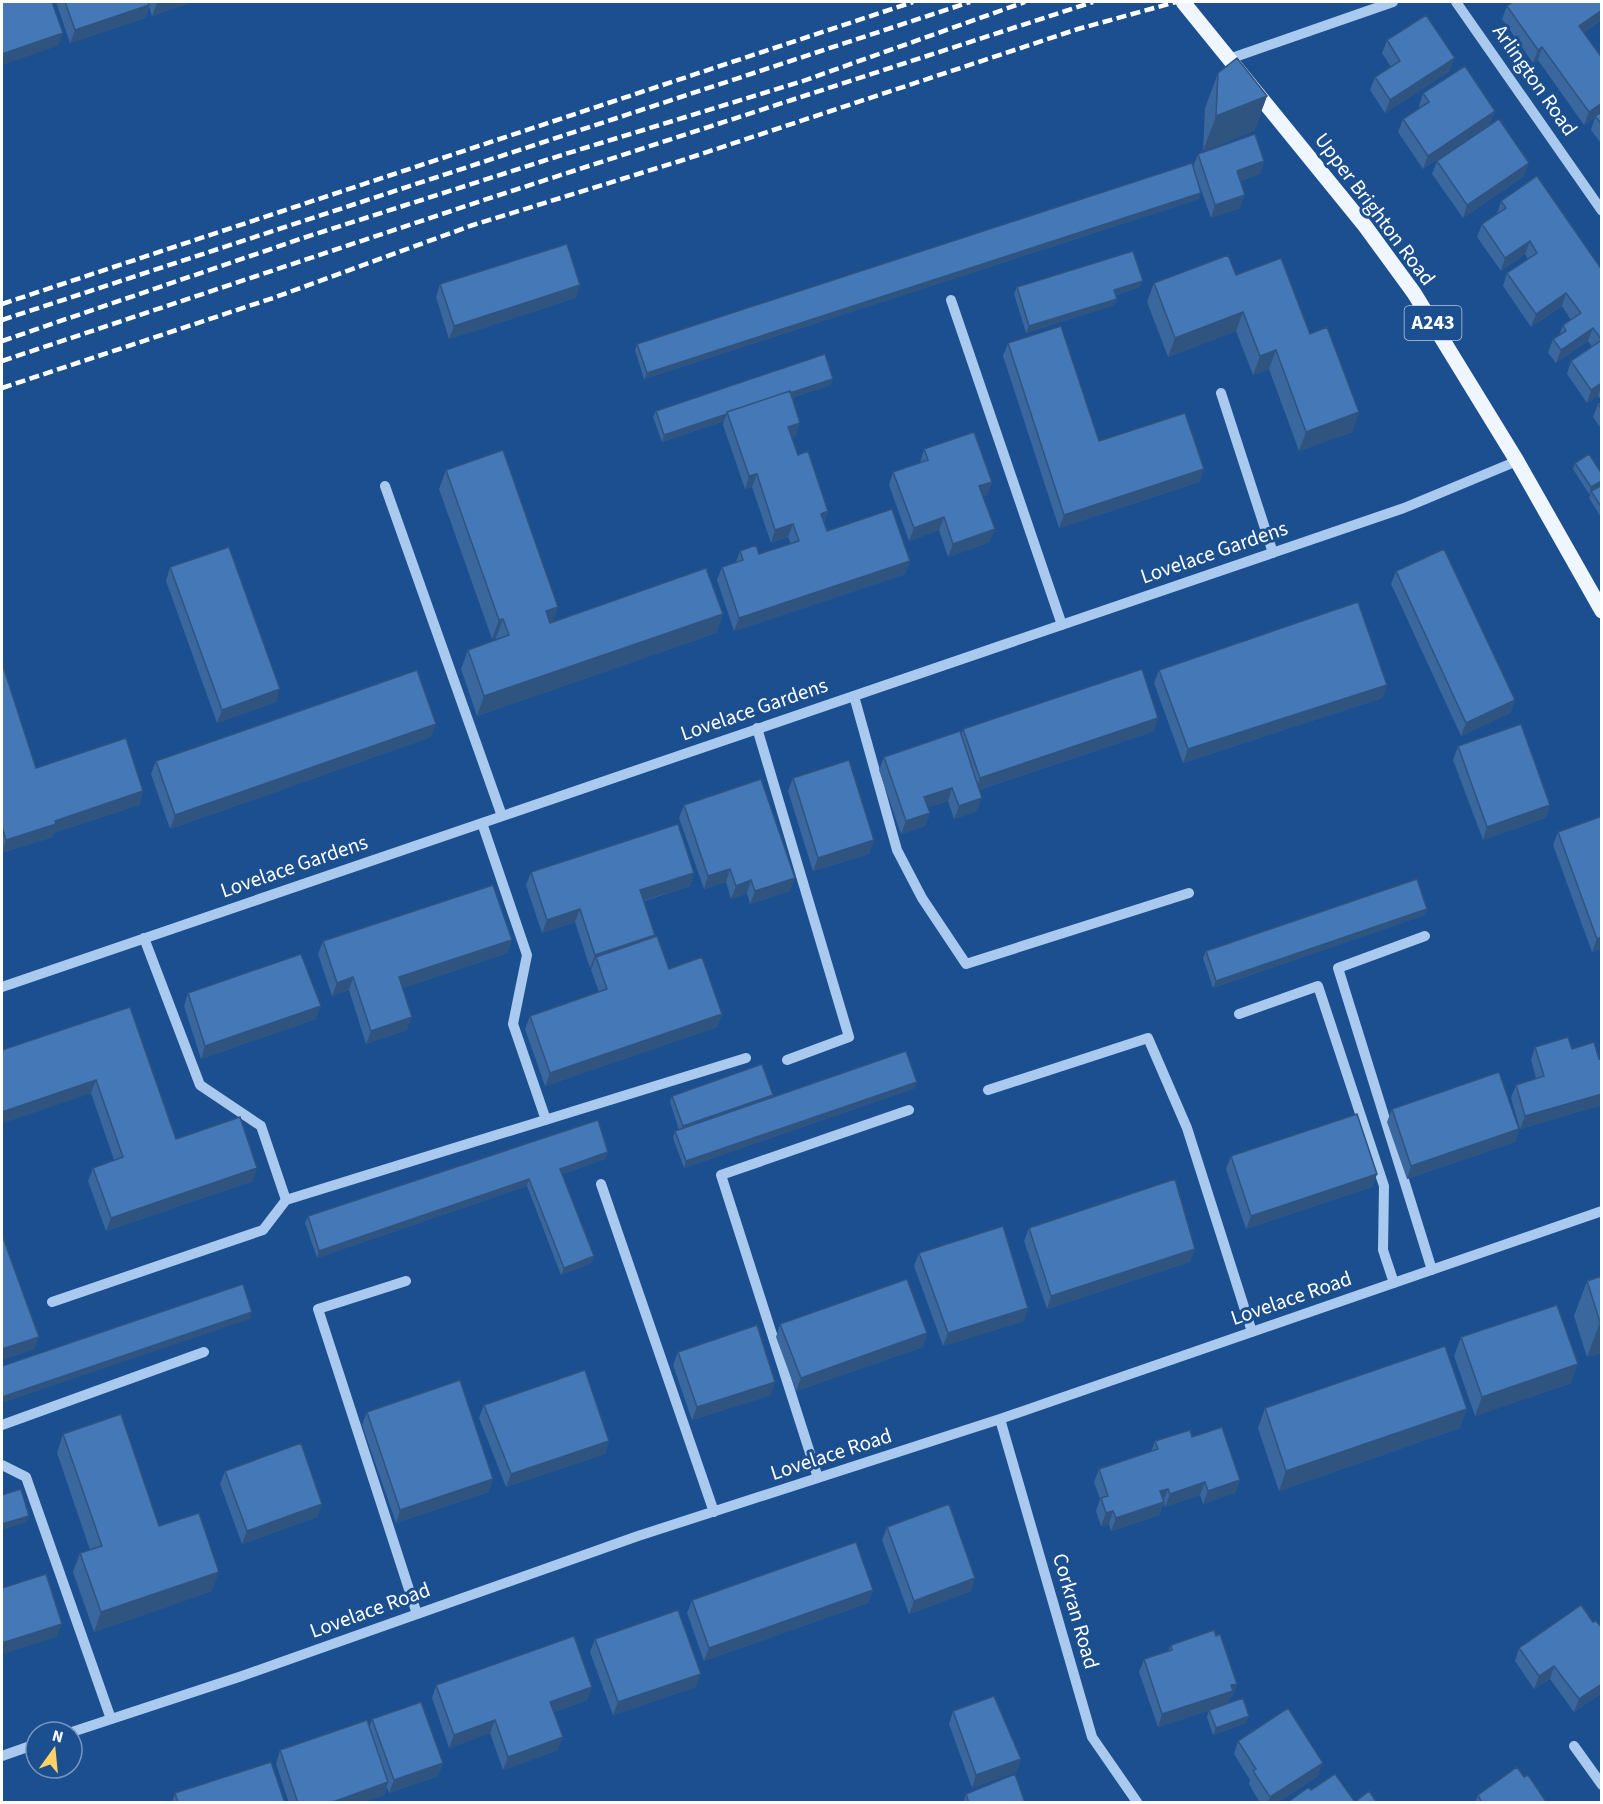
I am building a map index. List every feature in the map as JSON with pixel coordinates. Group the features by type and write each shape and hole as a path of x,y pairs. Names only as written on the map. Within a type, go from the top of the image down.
{"main road":[{"name":"A243","path":"1183,2 1229,59"},
{"name":"Upper Brighton Road","path":"1229,59 1365,226 1414,293 1517,461 1602,611"}],"street":[{"path":"1229,59 1393,2"},
{"name":"Arlington Road","path":"1456,2 1602,211"},
{"path":"951,300 1062,625"},
{"path":"1221,393 1273,553"},
{"name":"Lovelace Gardens","path":"2,987 1404,508 1517,461"},
{"path":"385,486 502,816"},
{"path":"855,696 897,850 922,898 966,964 1189,893"},
{"path":"757,728 849,1037 787,1060"},
{"path":"482,822 527,955 513,1024 546,1120"},
{"path":"1425,936 1338,968 1432,1270"},
{"path":"144,938 200,1085 261,1126 286,1200"},
{"path":"1239,1014 1318,986 1384,1186 1383,1250 1394,1283"},
{"path":"988,1090 1148,1038 1187,1128 1252,1332"},
{"path":"52,1302 263,1230 286,1200 746,1058"},
{"path":"818,1478 721,1175 909,1110"},
{"path":"601,1184 714,1512"},
{"name":"Lovelace Road","path":"84,1728 242,1676 638,1536 1000,1419 1602,1212"},
{"path":"406,1281 318,1309 417,1614"},
{"path":"2,1425 204,1352"},
{"name":"Corkran Road","path":"1000,1419 1092,1737 1137,1803"},
{"path":"2,1465 26,1477 111,1719"},
{"path":"1574,1746 1602,1785"},
{"path":"2,1756 24,1748"}],"building":[{"path":"2,2 52,2 63,33 2,54"},
{"path":"65,2 148,2 149,5 75,30"},
{"path":"1513,2 1602,2 1602,10 1579,26 1602,58 1602,103 1589,112 1542,47 1538,50 1507,6"},
{"path":"1426,15 1455,58 1390,100 1375,77 1400,61 1387,40"},
{"path":"1237,58 1267,96 1216,116 1218,73"},
{"path":"1465,66 1495,111 1428,156 1403,119 1429,102 1423,93"},
{"path":"1602,112 1602,125 1595,116"},
{"path":"1499,119 1529,163 1467,205 1437,161"},
{"path":"1255,134 1264,161 1237,171 1245,195 1215,205 1198,154"},
{"path":"1192,163 1201,193 647,373 637,344"},
{"path":"1537,176 1602,270 1602,340 1593,328 1561,350 1553,339 1566,331 1563,325 1581,313 1566,293 1536,314 1507,273 1537,253 1530,241 1505,258 1482,224 1506,208 1501,201"},
{"path":"567,244 580,285 454,326 440,284"},
{"path":"1133,251 1143,281 1114,290 1117,299 1029,326 1017,287"},
{"path":"1228,255 1236,275 1281,258 1310,334 1327,327 1359,412 1306,432 1276,350 1260,356 1243,312 1175,338 1154,283"},
{"path":"1061,326 1099,441 1185,413 1204,469 1064,515 1008,343"},
{"path":"1602,340 1602,383 1591,390 1571,361"},
{"path":"825,354 833,379 790,393 790,391 664,435 656,411"},
{"path":"790,391 800,423 788,427 798,455 808,451 828,511 821,514 827,531 892,509 910,561 739,618 722,567 743,560 740,551 756,545 759,554 799,541 793,524 775,530 757,474 749,476 727,412"},
{"path":"974,432 992,482 979,486 995,529 953,544 944,517 914,528 893,472 928,460 924,449"},
{"path":"503,450 558,607 546,611 550,623 706,568 723,614 484,696 468,650 509,635 503,619 499,620 446,470"},
{"path":"1589,454 1602,474 1602,481 1591,487 1575,463"},
{"path":"1602,485 1602,508 1591,491"},
{"path":"229,547 280,689 222,710 170,567"},
{"path":"1444,549 1515,700 1466,723 1396,571"},
{"path":"1358,602 1387,685 1188,749 1159,670"},
{"path":"2,663 36,768 126,738 143,791 6,840 2,827"},
{"path":"1142,669 1158,718 980,778 963,729"},
{"path":"417,670 436,724 175,815 156,761"},
{"path":"1521,724 1550,805 1487,827 1458,746"},
{"path":"960,731 982,798 959,806 952,788 924,797 930,813 906,821 884,757"},
{"path":"849,760 874,840 818,858 793,778"},
{"path":"761,779 795,878 755,891 751,880 736,886 730,869 708,876 684,805"},
{"path":"1602,816 1602,937 1597,939 1558,832"},
{"path":"678,824 694,873 640,890 655,935 595,955 580,909 547,920 531,872"},
{"path":"1417,879 1427,909 1216,981 1206,951"},
{"path":"493,885 512,940 399,977 412,1017 371,1031 353,977 337,983 323,941"},
{"path":"657,936 669,969 702,957 722,1014 550,1073 530,1016 607,989 596,957"},
{"path":"301,954 321,1006 205,1046 188,993"},
{"path":"130,1007 176,1139 240,1117 257,1168 111,1218 93,1168 123,1157 96,1080 2,1112 2,1050"},
{"path":"1568,1037 1572,1049 1594,1042 1599,1059 1602,1058 1602,1094 1525,1116 1516,1085 1544,1076 1535,1047"},
{"path":"906,1051 917,1082 686,1161 675,1131"},
{"path":"762,1064 773,1095 683,1126 672,1096"},
{"path":"1499,1072 1519,1129 1411,1166 1392,1109"},
{"path":"1357,1114 1377,1174 1251,1216 1231,1156"},
{"path":"598,1120 608,1152 560,1169 594,1256 564,1268 529,1179 319,1251 308,1216"},
{"path":"1175,1179 1195,1249 1051,1296 1029,1228"},
{"path":"1003,1226 1028,1308 948,1333 919,1253"},
{"path":"2,1235 39,1337 2,1349"},
{"path":"1602,1276 1602,1322 1600,1322 1587,1281"},
{"path":"907,1279 927,1333 801,1378 780,1324"},
{"path":"243,1284 252,1312 2,1397 2,1366"},
{"path":"1557,1305 1578,1364 1482,1397 1461,1337"},
{"path":"757,1325 775,1382 697,1407 678,1352"},
{"path":"1445,1346 1467,1409 1286,1471 1265,1408"},
{"path":"585,1370 609,1441 511,1474 484,1405"},
{"path":"460,1380 493,1479 400,1510 367,1412"},
{"path":"121,1414 159,1526 199,1513 219,1572 101,1612 80,1553 102,1546 63,1434"},
{"path":"1222,1427 1240,1480 1208,1491 1205,1482 1170,1494 1168,1489 1160,1491 1164,1502 1116,1518 1113,1511 1106,1513 1101,1498 1108,1496 1099,1469 1158,1449 1155,1441 1190,1430 1192,1437"},
{"path":"301,1443 322,1504 247,1531 225,1471"},
{"path":"21,1489 29,1516 2,1524 2,1495"},
{"path":"949,1504 975,1578 914,1601 887,1527"},
{"path":"856,1542 873,1590 709,1648 692,1600"},
{"path":"46,1574 62,1624 2,1643 2,1588"},
{"path":"1581,1605 1593,1622 1596,1621 1602,1628 1602,1684 1579,1699 1554,1666 1539,1676 1519,1648"},
{"path":"678,1610 701,1674 618,1702 595,1639"},
{"path":"1214,1630 1216,1636 1220,1634 1237,1684 1231,1685 1233,1691 1162,1714 1144,1659 1172,1650 1171,1645"},
{"path":"574,1636 592,1687 550,1702 563,1737 508,1757 495,1720 454,1735 436,1685"},
{"path":"994,1696 1021,1759 976,1775 953,1711"},
{"path":"1243,1698 1249,1716 1216,1728 1209,1710"},
{"path":"421,1702 443,1763 394,1780 372,1719"},
{"path":"1288,1708 1323,1763 1270,1797 1253,1771 1256,1769 1238,1741"},
{"path":"367,1720 388,1782 330,1803 298,1803 280,1750"},
{"path":"271,1762 285,1803 178,1803 175,1793"},
{"path":"1517,1767 1524,1777 1528,1775 1547,1803 1482,1803 1478,1795"},
{"path":"1015,1774 1025,1803 969,1803 966,1794"},
{"path":"1335,1774 1355,1802 1369,1791 1377,1803 1288,1802 1309,1787 1311,1790"}],"railway":[{"path":"2,304 913,2"},
{"path":"2,320 970,2"},
{"path":"2,341 303,238 803,81 1025,2"},
{"path":"2,361 481,201 1093,2"},
{"path":"2,388 273,298 470,226 680,161 1078,29 1176,2"}]}
